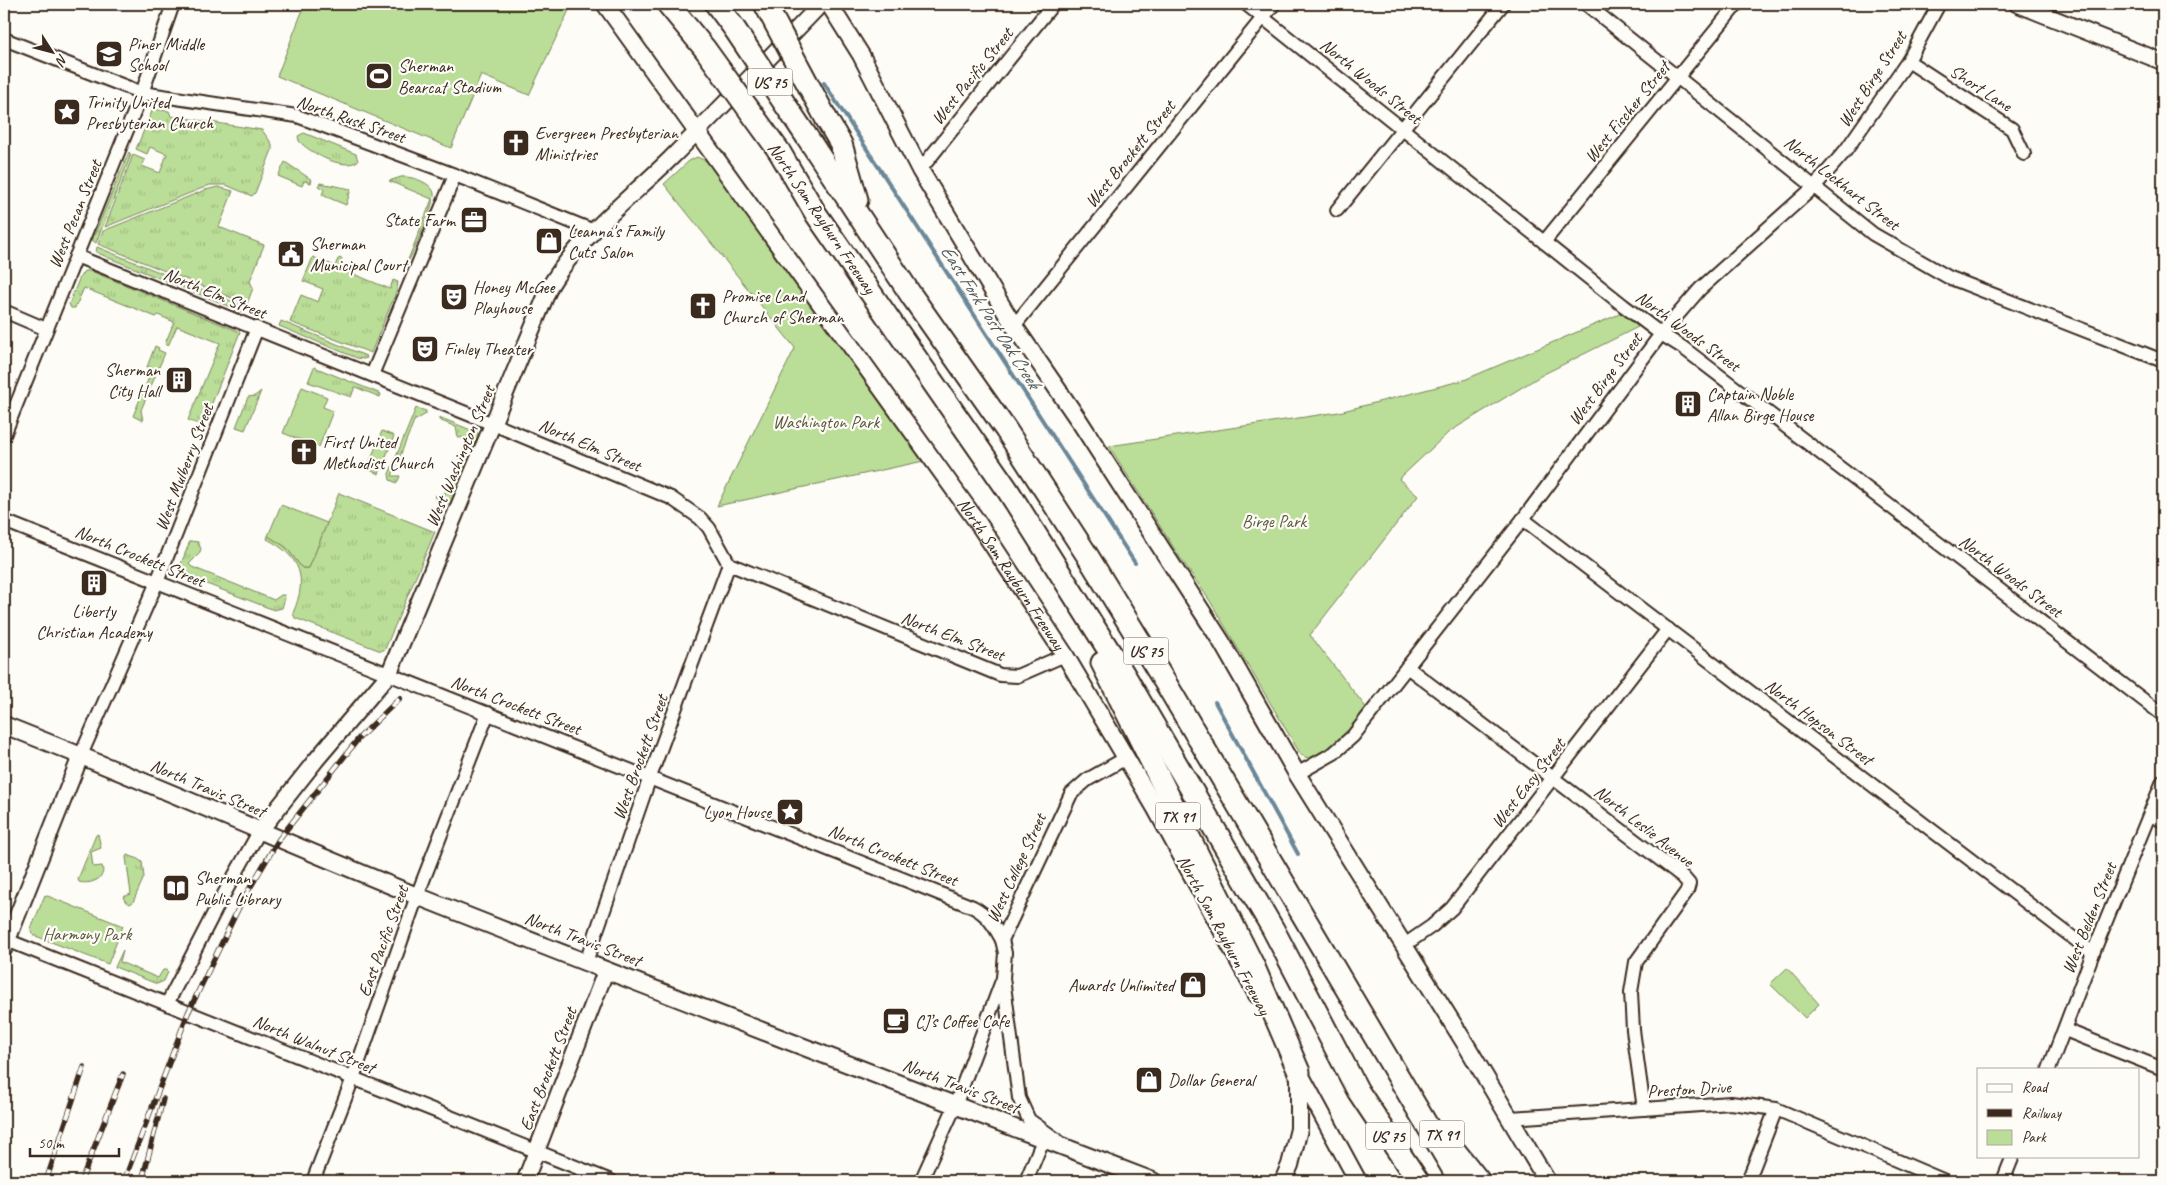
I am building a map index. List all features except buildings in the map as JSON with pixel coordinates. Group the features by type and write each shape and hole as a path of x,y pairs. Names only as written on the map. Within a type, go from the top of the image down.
{"highway":[{"name":"North Sam Rayburn Freeway","path":"668,4 705,49 779,151 816,214 977,444 1053,562 1125,676 1273,929 1358,1091 1418,1181"},
{"name":"North Sam Rayburn Freeway","path":"716,4 863,219 912,295 1006,430 1087,555 1171,692 1460,1181"},
{"path":"765,4 841,144 863,219"},
{"name":"TX 91","path":"1053,562 1253,965 1299,1072"},
{"name":"TX 91","path":"1405,1086 1478,1181"}],"main road":[{"name":"North Sam Rayburn Freeway","path":"605,4 976,520 1065,655 1156,809 1358,1181"},
{"path":"829,4 861,55 920,170 1014,326 1080,422 1221,641 1297,774 1468,1048 1547,1181"},
{"name":"North Travis Street","path":"4,725 81,755 259,832 417,896 955,1106 1153,1181"},
{"path":"1283,1181 1290,1165 1299,1129 1299,1072"}],"street":[{"name":"West Pecan Street","path":"4,435 142,93 173,4"},
{"name":"West Washington Street","path":"259,832 316,760 389,674 550,286 562,266 594,232 697,132 821,4"},
{"name":"West Pacific Street","path":"920,170 1053,4"},
{"name":"North Woods Street","path":"1246,4 1661,334 1682,346 2163,715"},
{"name":"West Brockett Street","path":"1014,326 1274,4"},
{"path":"1337,210 1503,4"},
{"name":"North Lockhart Street","path":"1586,4 1873,234 1948,277 2163,362"},
{"name":"West Fischer Street","path":"1544,242 1737,4"},
{"name":"West Birge Street","path":"1297,774 1334,753 1353,736 1523,519 1661,334 1700,289 1814,187 1846,150 1908,61 1940,4"},
{"path":"2018,4 2163,62"},
{"name":"North Rusk Street","path":"4,39 142,93 297,116 455,175 594,232"},
{"name":"Short Lane","path":"1908,61 2012,129 2024,154"},
{"path":"372,376 455,175"},
{"name":"North Elm Street","path":"76,256 671,498 705,523 729,564 1000,675 1017,676 1065,655"},
{"path":"4,311 46,329"},
{"name":"West Mulberry Street","path":"81,755 157,582 257,328"},
{"name":"North Hopson Street","path":"1523,519 2093,952"},
{"name":"North Crockett Street","path":"4,521 973,906 986,914 1002,940"},
{"name":"West Brockett Street","path":"586,962 650,777 729,564"},
{"name":"West Easy Street","path":"1403,946 1432,926 1452,908 1668,629"},
{"name":"North Leslie Avenue","path":"1407,667 1683,877 1689,884 1687,891 1636,962 1631,992 1632,1021 1644,1109"},
{"name":"East Pacific Street","path":"313,1181 353,1078 417,896 488,713"},
{"path":"5,943 81,755"},
{"name":"West College Street","path":"921,1181 955,1106 1003,978 1005,953 1002,940 1071,794 1087,780 1126,758"},
{"name":"West Belden Street","path":"2049,1068 2093,952 2163,781"},
{"path":"2150,815 2163,821"},
{"path":"167,1004 219,903 259,832"},
{"name":"North Walnut Street","path":"5,943 167,1004 611,1181"},
{"name":"East Brockett Street","path":"525,1181 606,970"},
{"path":"1003,978 1019,1098 1029,1120 1074,1151"},
{"path":"2065,1030 2163,1069"},
{"name":"Preston Drive","path":"1510,1118 1731,1102 1776,1109 1945,1181"},
{"path":"1748,1181 1776,1109"},
{"path":"1026,1181 1044,1140"},
{"path":"2003,1181 2012,1158"}],"green space":[{"name":"Sherman Bearcat Stadium","path":"305,4 572,4 529,95 481,75 451,148 277,76"},
{"path":"153,109 169,111 171,116 262,130 272,144 272,150 255,193 252,196 226,185 210,185 105,227 133,155 145,160 142,166 160,173 167,154 150,147 147,154 136,149"},
{"path":"304,133 356,154 358,161 352,164 344,164 327,159 311,151 299,141 298,136"},
{"path":"129,152 131,155 96,243 92,240"},
{"name":"Washington Park","path":"697,157 711,163 928,460 717,506 795,348 664,184 689,161"},
{"path":"285,162 312,180 311,183 304,181 302,186 278,176"},
{"path":"401,177 420,180 429,186 434,193 434,198 418,242 406,265 432,199 389,181"},
{"path":"320,183 351,189 346,205 322,195 324,189 318,186"},
{"path":"218,187 233,191 219,227 264,245 250,281 253,288 247,304 98,244 103,231 205,190"},
{"path":"97,247 246,307 244,312 109,258 96,252"},
{"path":"313,257 335,266 338,259 342,258 339,268 390,289 393,280 398,282 397,290 371,353 290,322 301,295 318,302 323,289 303,281"},
{"path":"84,271 91,271 240,332 203,426 188,420 220,343 177,326 168,346 165,344 174,322 158,315 156,317 84,288 75,308 71,308 69,304"},
{"name":"Birge Park","path":"1622,313 1638,327 1542,375 1449,432 1399,479 1418,496 1310,635 1368,710 1348,735 1329,751 1309,758 1301,755 1210,601 1109,446 1339,412 1464,380"},
{"path":"281,321 367,358 357,358 279,326"},
{"path":"155,346 159,348 158,350 165,353 141,410 143,421 133,416 152,370 151,367 147,367"},
{"path":"314,367 381,394 380,397 355,387 351,397 308,382"},
{"path":"302,387 327,397 323,407 333,411 319,447 283,433"},
{"path":"261,391 245,430 236,427 248,397 255,396"},
{"path":"416,408 426,411 426,414 414,421 392,476 400,476 397,483 390,480 389,474"},
{"path":"439,417 478,433 478,437 449,504 435,496 445,493 469,437 458,438 456,427 439,420"},
{"path":"382,431 394,436 379,474 367,469"},
{"path":"339,493 435,532 385,649 381,651 295,618 293,613 300,589 298,570 288,553 267,539 268,536 286,547 302,568 309,568"},
{"path":"281,505 327,523 309,568 302,568 286,547 268,536"},
{"path":"190,541 198,542 201,549 199,554 189,564 192,567 274,600 284,595 282,608 274,610 186,576 181,564"},
{"path":"98,834 101,848 91,852 93,867 102,866 102,874 100,878 92,882 79,882 78,879"},
{"path":"127,855 142,862 144,877 133,902 130,904 123,897 131,894"},
{"name":"Harmony Park","path":"45,895 123,926 108,964 33,935 31,929"},
{"path":"123,950 120,962 158,978 163,970 166,970 168,972 164,981 157,984 115,967"},
{"path":"1787,968 1819,1004 1805,1018 1770,984"}],"waterway":[{"name":"East Fork Post Oak Creek","path":"824,83 1135,563"},
{"name":"East Fork Post Oak Creek","path":"1215,702 1298,854"}],"railway":[{"path":"124,1181 188,1013 241,903 279,839 359,738 400,698"},
{"path":"46,1181 84,1067"},
{"path":"81,1181 123,1074"},
{"path":"142,1181 163,1099"}],"place":[{"name":"Piner Middle School","path":"109,54"},
{"name":"Sherman Bearcat Stadium","path":"379,76"},
{"name":"Trinity United Presbyterian Church","path":"67,112"},
{"name":"Evergreen Presbyterian Ministries","path":"516,143"},
{"name":"State Farm","path":"474,220"},
{"name":"Leanna's Family Cuts Salon","path":"549,241"},
{"name":"Sherman Municipal Court","path":"291,254"},
{"name":"Honey McGee Playhouse","path":"454,297"},
{"name":"Promise Land Church of Sherman","path":"703,306"},
{"name":"Finley Theater","path":"425,349"},
{"name":"Sherman City Hall","path":"179,380"},
{"name":"Captain Noble Allan Birge House","path":"1688,404"},
{"name":"First United Methodist Church","path":"304,452"},
{"name":"Liberty Christian Academy","path":"94,583"},
{"name":"Lyon House","path":"790,812"},
{"name":"Sherman Public Library","path":"176,888"},
{"name":"Awards Unlimited","path":"1193,985"},
{"name":"CJ’s Coffee Cafe","path":"896,1021"},
{"name":"Dollar General","path":"1149,1080"}]}
